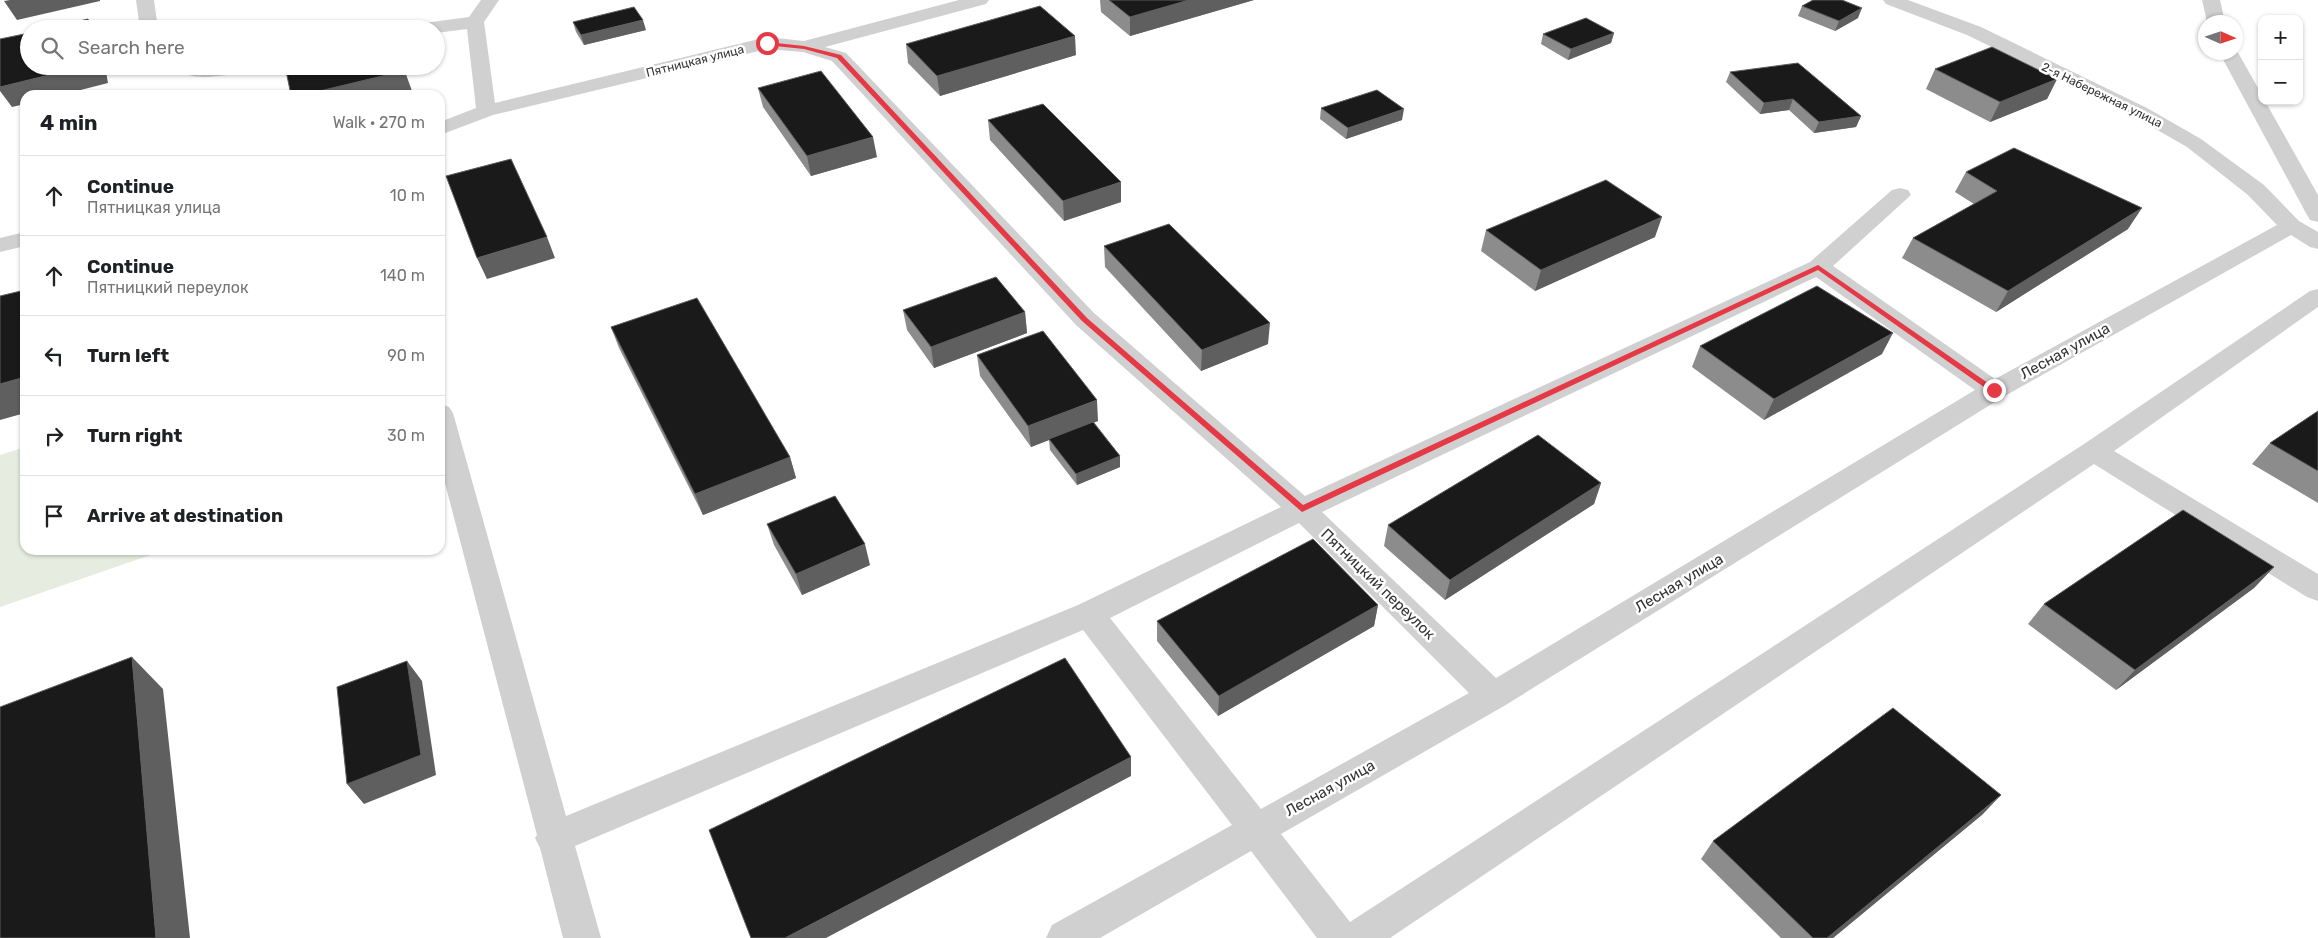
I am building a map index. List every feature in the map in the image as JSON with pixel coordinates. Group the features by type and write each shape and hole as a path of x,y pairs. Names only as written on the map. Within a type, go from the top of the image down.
{"street":[{"path":"145,0 148,20"},
{"path":"486,111 475,22 490,0"},
{"name":"Пятницкая улица","path":"445,127 486,111 767,43 804,47 980,0"},
{"name":"2-я Набережная улица","path":"1892,0 1974,31 2079,84 2140,112 2194,143 2256,190 2305,220 2318,242"},
{"path":"2211,0 2214,15"},
{"path":"445,26 475,22"},
{"name":"Пятницкий переулок","path":"804,47 839,57 1085,319 1302,509 1493,696"},
{"path":"2232,60 2305,220"},
{"path":"553,838 1089,614 1302,509 1818,267 1900,195"},
{"name":"Лесная улица","path":"1065,938 1493,696 1994,390 2305,220"},
{"path":"0,245 20,240"},
{"path":"1818,267 1994,390"},
{"path":"1358,938 2094,451 2318,296"},
{"path":"445,432 553,838 582,938"},
{"path":"2094,451 2318,589"},
{"path":"1089,614 1258,829 1340,938"}],"shaded area":[{"path":"20,449 20,555 151,555 0,607 0,455"}],"building":[{"path":"1109,0 1189,0 1130,17"},
{"path":"1813,0 1842,0 1862,8 1839,21 1802,6"},
{"path":"1040,6 1075,36 937,76 906,44"},
{"path":"634,7 643,20 581,35 573,22"},
{"path":"1586,18 1614,33 1571,49 1543,34"},
{"path":"20,35 20,75 49,75 0,87 0,39"},
{"path":"1992,47 2057,79 2000,102 1935,69"},
{"path":"1798,63 1861,116 1819,122 1793,99 1764,103 1730,72"},
{"path":"821,71 873,137 807,156 758,88"},
{"path":"287,75 386,75 324,90 290,90"},
{"path":"1377,90 1404,109 1348,128 1321,108"},
{"path":"1043,104 1121,182 1063,201 988,120"},
{"path":"2014,148 2142,208 2008,291 1913,238 1997,191 1966,172"},
{"path":"511,159 547,237 477,258 446,176"},
{"path":"1606,180 1662,217 1541,270 1486,230"},
{"path":"1169,224 1270,323 1202,350 1104,246"},
{"path":"996,277 1025,312 931,347 903,310"},
{"path":"1817,286 1893,333 1774,399 1700,346"},
{"path":"20,291 20,378 0,384 0,296"},
{"path":"697,298 790,457 695,494 611,327"},
{"path":"1043,331 1097,400 1028,426 977,355"},
{"path":"2318,411 2318,471 2270,443"},
{"path":"1093,422 1120,456 1076,474 1049,439"},
{"path":"1538,435 1601,483 1450,580 1388,525"},
{"path":"835,496 865,544 796,574 767,524"},
{"path":"2183,510 2274,567 2135,670 2044,604"},
{"path":"1313,539 1378,605 1219,696 1157,621"},
{"path":"132,657 156,938 0,938 0,707"},
{"path":"1065,658 1131,757 785,938 751,938 709,830"},
{"path":"407,661 421,755 347,784 337,687"},
{"path":"1893,708 2001,795 1827,938 1813,938 1713,841"}],"route":[{"path":"767,43 804,47 839,57 1085,319 1302,509 1818,267 1994,390"}]}
